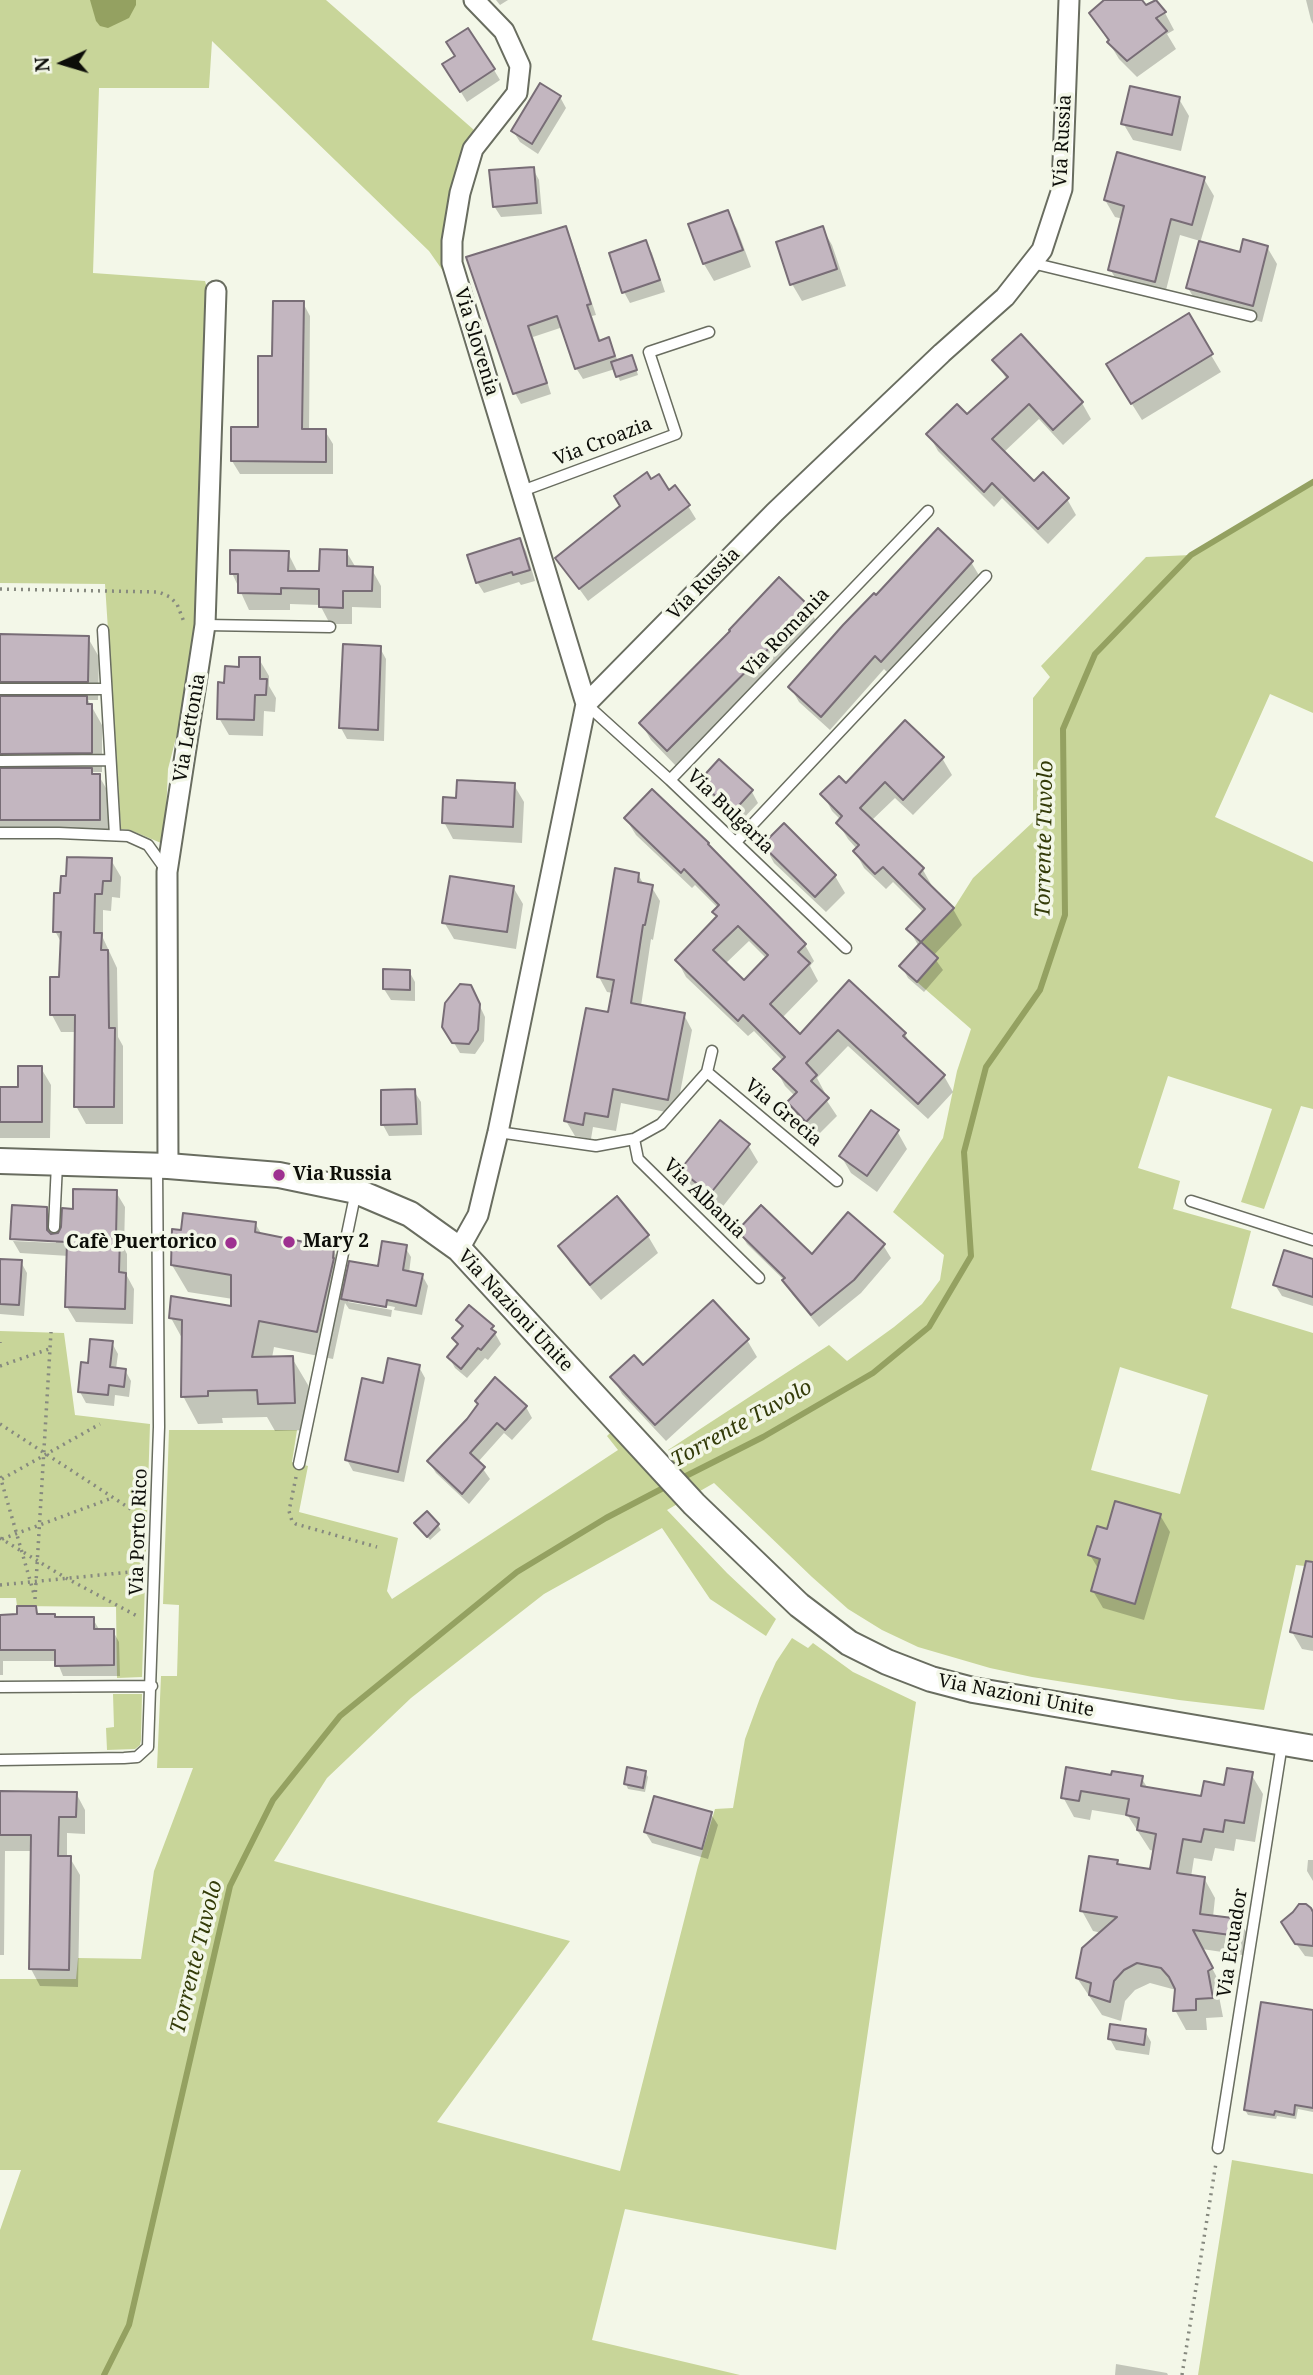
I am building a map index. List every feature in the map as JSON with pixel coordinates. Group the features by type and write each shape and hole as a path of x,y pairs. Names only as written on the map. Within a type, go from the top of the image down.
{"street":[{"name":"Via Slovenia","path":"474,0 504,31 520,66 517,93 473,149 460,193 452,263 586,704"},
{"name":"Via Russia","path":"586,704 775,512 1004,297 1042,250 1062,189 1069,0"},
{"name":"Via Lettonia","path":"163,1166 167,872 197,629 216,291"},
{"path":"459,1249 478,1215 498,1132 586,704"},
{"name":"Via Nazioni Unite","path":"0,1161 163,1166 279,1175 356,1191 410,1214 459,1249 694,1504 799,1605 849,1643 887,1662 931,1679 973,1690 1313,1748"}],"lane":[{"path":"1032,263 1251,316"},
{"name":"Via Croazia","path":"522,491 676,434 649,352 709,332"},
{"name":"Via Romania","path":"670,779 928,511"},
{"path":"736,842 986,576"},
{"path":"197,629 330,627"},
{"path":"103,630 115,835"},
{"path":"0,689 106,689"},
{"name":"Via Bulgaria","path":"586,704 670,779 846,948"},
{"path":"0,761 110,760"},
{"path":"0,833 128,836 148,845 167,872"},
{"path":"498,1132 596,1146 634,1139 661,1124 707,1072 712,1051"},
{"name":"Via Grecia","path":"707,1072 837,1181"},
{"name":"Via Albania","path":"634,1139 638,1159 760,1278"},
{"path":"54,1227 58,1163"},
{"name":"Via Porto Rico","path":"0,1760 137,1757 148,1747 159,1427 163,1166"},
{"path":"299,1464 356,1191"},
{"path":"1191,1201 1313,1240"},
{"path":"0,1686 152,1686"},
{"name":"Via Ecuador","path":"1218,2148 1282,1743"}],"path":[{"path":"0,589 159,592 170,597 197,629"},
{"path":"51,1332 49,1349 43,1454 38,1526 35,1599 0,1478 43,1454 100,1424"},
{"path":"0,1366 49,1349"},
{"path":"0,1424 147,1520"},
{"path":"299,1464 289,1511 292,1521 377,1547"},
{"path":"1,1538 113,1497"},
{"path":"1,1538 66,1578 144,1620"},
{"path":"0,1585 145,1570"},
{"path":"1182,2375 1218,2148"}],"shaded area":[{"path":"0,0 326,0 474,130 460,160 449,198 442,239 443,271 429,251 212,41 209,88 99,88 93,273 205,281 208,292 202,386 196,624 190,683 168,769 166,814 161,843 121,829 105,584 0,583"},
{"path":"90,0 136,0 136,5 129,18 108,28 100,26 96,21"},
{"path":"1313,482 1313,713 1270,694 1215,817 1313,862 1313,1109 1301,1106 1264,1209 1241,1202 1272,1109 1168,1076 1138,1168 1180,1181 1173,1209 1251,1231 1231,1308 1313,1333 1313,1567 1296,1565 1264,1710 1032,1677 918,1647 882,1630 848,1609 714,1483 667,1510 727,1573 776,1619 766,1636 710,1599 662,1528 544,1594 411,1698 327,1778 274,1861 570,1941 437,2122 620,2171 715,1809 733,1808 745,1739 776,1662 792,1638 808,1648 813,1643 853,1672 916,1702 836,2250 625,2209 592,2340 740,2375 0,2375 0,2230 21,2170 0,2170 0,1979 76,1979 78,1958 141,1959 154,1871 193,1768 157,1768 161,1676 177,1676 179,1605 163,1604 169,1430 297,1430 292,1462 308,1466 299,1512 398,1538 387,1591 392,1599 618,1450 607,1436 613,1430 649,1473 674,1458 668,1450 829,1345 847,1361 922,1304 940,1280 944,1255 893,1212 943,1138 957,1071 971,1029 917,982 938,958 921,942 954,908 973,878 1033,822 1033,698 1050,677 1041,666 1146,557 1191,555","holes":["1120,1367 1208,1395 1180,1494 1091,1470"]},
{"path":"0,1331 64,1333 75,1415 150,1424 142,1677 117,1678 116,1607 17,1606 16,1598 0,1598"},
{"path":"113,1694 142,1694 141,1740 135,1749 107,1750 106,1728 114,1727"},
{"path":"1232,2160 1313,2174 1313,2375 1198,2375"}],"building":[{"path":"1104,0 1142,0 1146,5 1156,0 1166,12 1156,18 1167,31 1127,61 1107,42 1109,40 1089,13"},
{"path":"468,28 495,69 460,92 442,64 455,56 446,42"},
{"path":"540,83 561,96 532,144 511,131"},
{"path":"1130,86 1180,97 1172,135 1121,124"},
{"path":"1117,152 1205,177 1192,225 1171,219 1155,282 1108,270 1124,206 1104,200"},
{"path":"534,167 537,203 493,207 489,170"},
{"path":"728,210 743,250 703,264 688,224"},
{"path":"566,226 591,304 587,305 599,341 609,337 615,356 575,369 557,316 528,326 547,383 513,394 466,257"},
{"path":"823,226 837,269 790,285 776,242"},
{"path":"1243,239 1268,246 1253,306 1186,288 1199,241 1240,252"},
{"path":"646,240 660,280 622,293 609,253"},
{"path":"273,301 304,301 302,429 326,429 326,462 231,461 231,427 258,427 258,356 272,356"},
{"path":"1189,313 1213,354 1131,404 1106,364"},
{"path":"1021,334 1083,402 1053,430 1029,404 992,439 1034,481 1043,472 1069,498 1038,529 992,483 984,492 926,434 957,404 967,414 1008,377 992,360"},
{"path":"632,355 637,370 616,377 611,362"},
{"path":"647,472 651,479 659,474 669,490 675,485 690,505 579,589 555,558 620,506 614,496"},
{"path":"938,528 973,561 881,662 875,656 821,717 788,687 843,625 874,593 876,595"},
{"path":"520,538 530,570 513,575 512,572 476,583 467,555"},
{"path":"320,549 347,550 347,566 373,567 372,591 343,591 343,608 319,607 319,589 281,588 281,594 238,593 238,574 230,574 230,550 289,551 288,571 319,571"},
{"path":"779,577 810,607 667,751 639,723"},
{"path":"0,634 89,636 88,682 0,682"},
{"path":"343,644 381,646 378,730 339,728"},
{"path":"239,657 260,657 260,679 267,679 266,695 255,695 254,720 217,719 218,682 224,683 225,666 239,667"},
{"path":"0,696 87,696 87,704 92,704 92,753 0,754"},
{"path":"905,720 944,757 903,800 885,782 860,808 924,868 919,874 954,908 921,942 906,929 925,909 883,867 875,874 853,851 859,845 836,823 842,816 820,794 839,776 846,783"},
{"path":"719,759 753,790 733,812 699,781"},
{"path":"0,768 92,768 92,774 100,774 100,820 0,820"},
{"path":"457,780 515,783 513,827 442,823 443,797 456,798"},
{"path":"652,789 709,843 806,944 798,952 810,963 770,1004 800,1034 849,980 906,1033 903,1036 945,1075 918,1104 838,1030 806,1063 817,1075 811,1081 829,1098 806,1122 787,1102 797,1092 773,1069 785,1057 743,1015 738,1021 675,960 717,916 712,912 719,905 684,869 681,873 624,818","holes":["738,926 768,955 744,980 713,950"]},
{"path":"784,823 836,875 815,897 762,845"},
{"path":"67,857 112,858 111,881 103,881 102,894 95,894 94,933 102,933 101,950 108,950 109,1028 115,1028 114,1107 74,1107 75,1015 50,1015 50,977 59,977 61,932 53,932 54,893 60,893 61,876 66,876"},
{"path":"615,868 639,873 638,882 653,885 643,925 631,1003 685,1013 668,1100 613,1089 608,1117 585,1113 583,1125 564,1121 586,1008 608,1012 614,980 597,977"},
{"path":"450,876 514,886 507,932 442,923"},
{"path":"921,942 938,958 917,982 899,966"},
{"path":"383,969 410,970 410,990 383,989"},
{"path":"460,984 471,985 480,1004 478,1030 469,1044 452,1043 442,1027 445,1003"},
{"path":"18,1066 42,1066 42,1122 0,1122 0,1087 18,1087"},
{"path":"415,1089 417,1124 381,1125 381,1090"},
{"path":"871,1110 899,1130 867,1176 839,1156"},
{"path":"720,1120 750,1144 710,1194 680,1170"},
{"path":"73,1189 117,1190 116,1237 120,1237 119,1272 126,1273 125,1309 65,1307 67,1242 10,1239 12,1205 47,1207 47,1230 51,1234 58,1233 62,1208 73,1209"},
{"path":"617,1196 649,1235 590,1285 558,1246"},
{"path":"761,1205 812,1254 848,1212 885,1244 854,1280 811,1315 782,1280 785,1278 737,1231"},
{"path":"183,1213 256,1222 255,1232 334,1248 317,1332 259,1321 252,1357 293,1356 295,1403 258,1404 257,1390 208,1391 208,1396 181,1397 182,1320 169,1318 171,1296 231,1306 231,1275 171,1265 172,1229 181,1230"},
{"path":"382,1241 407,1245 403,1270 423,1274 416,1306 387,1300 386,1307 341,1299 349,1261 378,1266"},
{"path":"1284,1250 1313,1259 1313,1297 1273,1285"},
{"path":"0,1259 22,1260 19,1305 0,1304"},
{"path":"713,1300 749,1339 655,1425 610,1377 634,1355 643,1365"},
{"path":"469,1305 494,1326 491,1329 496,1332 461,1369 447,1357 458,1344 452,1338 463,1326 456,1320"},
{"path":"90,1339 113,1341 110,1367 126,1369 124,1387 109,1385 108,1395 78,1392 81,1362 88,1363"},
{"path":"388,1358 420,1365 398,1472 345,1460 362,1378 383,1383"},
{"path":"495,1377 527,1406 505,1430 497,1423 470,1453 485,1467 462,1494 427,1461 467,1419 478,1404 475,1401"},
{"path":"1115,1501 1161,1514 1135,1604 1091,1591 1100,1559 1088,1555 1097,1526 1107,1529"},
{"path":"427,1511 439,1524 427,1537 414,1523"},
{"path":"1306,1561 1313,1562 1313,1637 1290,1632"},
{"path":"17,1606 36,1606 37,1614 55,1614 55,1617 94,1617 94,1629 114,1629 114,1665 55,1666 55,1650 0,1650 0,1615 17,1614"},
{"path":"627,1767 646,1771 643,1788 624,1784"},
{"path":"1066,1767 1111,1775 1112,1771 1143,1776 1141,1786 1201,1796 1204,1781 1224,1785 1227,1768 1253,1772 1244,1823 1225,1820 1223,1832 1204,1829 1201,1842 1183,1839 1177,1873 1205,1877 1200,1914 1241,1919 1238,1936 1193,1930 1213,1968 1208,1971 1213,1998 1196,1999 1196,2010 1173,2011 1175,1989 1161,1968 1137,1963 1124,1970 1114,1981 1110,2002 1089,1995 1091,1983 1076,1978 1082,1948 1117,1917 1080,1911 1089,1856 1118,1860 1117,1864 1150,1869 1156,1834 1137,1830 1139,1818 1126,1815 1129,1799 1081,1791 1079,1801 1061,1798"},
{"path":"0,1791 77,1792 76,1817 59,1817 58,1856 71,1856 69,1970 29,1969 31,1835 0,1835"},
{"path":"654,1796 712,1812 702,1849 644,1832"},
{"path":"1299,1904 1306,1904 1313,1912 1313,1946 1295,1944 1281,1922"},
{"path":"1261,2002 1313,2010 1313,2108 1295,2105 1294,2115 1244,2110"},
{"path":"1110,2024 1146,2029 1144,2045 1108,2039"}],"waterway":[{"name":"Torrente Tuvolo","path":"678,1480 763,1437 873,1373 929,1327 971,1256 964,1152 986,1067 1040,990 1065,915 1063,729 1095,654 1191,555 1313,482"},
{"name":"Torrente Tuvolo","path":"104,2375 129,2325 230,1886 273,1800 340,1716 517,1572 606,1518 669,1485"}],"place":[{"name":"Via Russia","path":"279,1175"},
{"name":"Mary 2","path":"289,1242"},
{"name":"Cafè Puertorico","path":"231,1243"}]}
